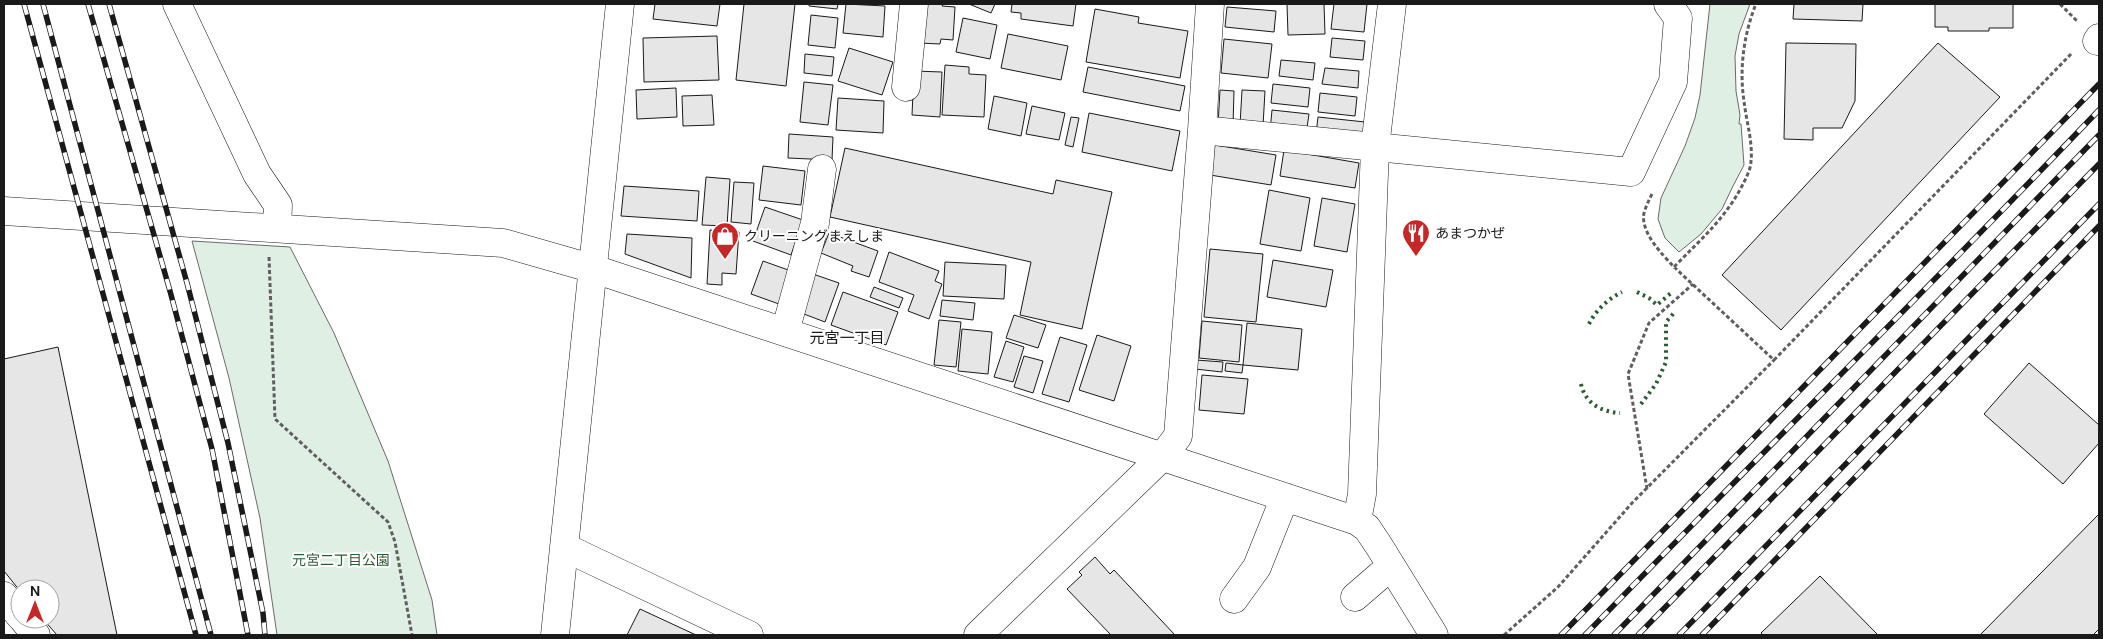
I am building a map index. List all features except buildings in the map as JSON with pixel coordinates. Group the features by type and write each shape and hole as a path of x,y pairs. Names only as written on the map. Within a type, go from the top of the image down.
{"street":[{"path":"177,4 257,174 278,205 273,238"},
{"path":"555,635 620,4"},
{"path":"906,87 914,4"},
{"path":"978,635 1163,456 1178,436 1210,4"},
{"path":"1357,521 1362,494 1375,147 1392,4"},
{"path":"1202,130 1631,172 1673,82 1678,18 1668,4"},
{"path":"785,332 815,224 822,169"},
{"path":"4,212 273,238 503,243 594,269 1357,521 1367,528 1434,635"},
{"path":"1234,599 1257,567 1285,497"},
{"path":"564,547 749,635"},
{"path":"1355,597 1391,566"}],"path":[{"path":"1674,267 1714,228 1730,207 1752,162 1743,98 1743,74 1745,36 1756,4"},
{"path":"1504,635 1558,587 1632,503 1984,145 2091,42"},
{"path":"1654,190 1644,214 1647,230 1653,243 1674,267 1774,360"},
{"path":"273,238 275,419 388,522 395,542 412,635"},
{"path":"1647,489 1628,374 1649,323 1693,284"}],"green space":[{"path":"1710,4 1750,4 1739,34 1735,56 1736,91 1744,165 1722,209 1701,234 1679,252 1665,238 1658,219 1661,198 1685,146 1695,118 1700,95"},
{"name":"元宮二丁目公園","path":"192,241 290,247 334,333 388,461 432,600 437,635 277,635 260,518 229,378"}],"railway":[{"path":"24,4 196,635"},
{"path":"43,4 211,635"},
{"path":"88,4 170,291 212,449 248,635"},
{"path":"109,4 187,283 228,443 263,613 265,635"},
{"path":"1561,635 2099,84"},
{"path":"1585,635 2099,110"},
{"path":"1614,635 2099,135"},
{"path":"1638,635 2099,164"},
{"path":"1679,635 2099,204"},
{"path":"1702,635 2099,226"}],"hedge":[{"path":"1589,324 1603,305 1622,292"},
{"path":"1637,292 1649,298 1657,305 1671,293"},
{"path":"1641,404 1656,384 1666,362 1666,322 1674,313"},
{"path":"1581,384 1586,396 1595,405 1606,411 1620,413"}],"place":[{"name":"あまつかぜ","path":"1416,257"},
{"name":"クリーニングまえしま","path":"725,260"}],"district":[{"name":"元宮一丁目","path":"847,338"}]}
